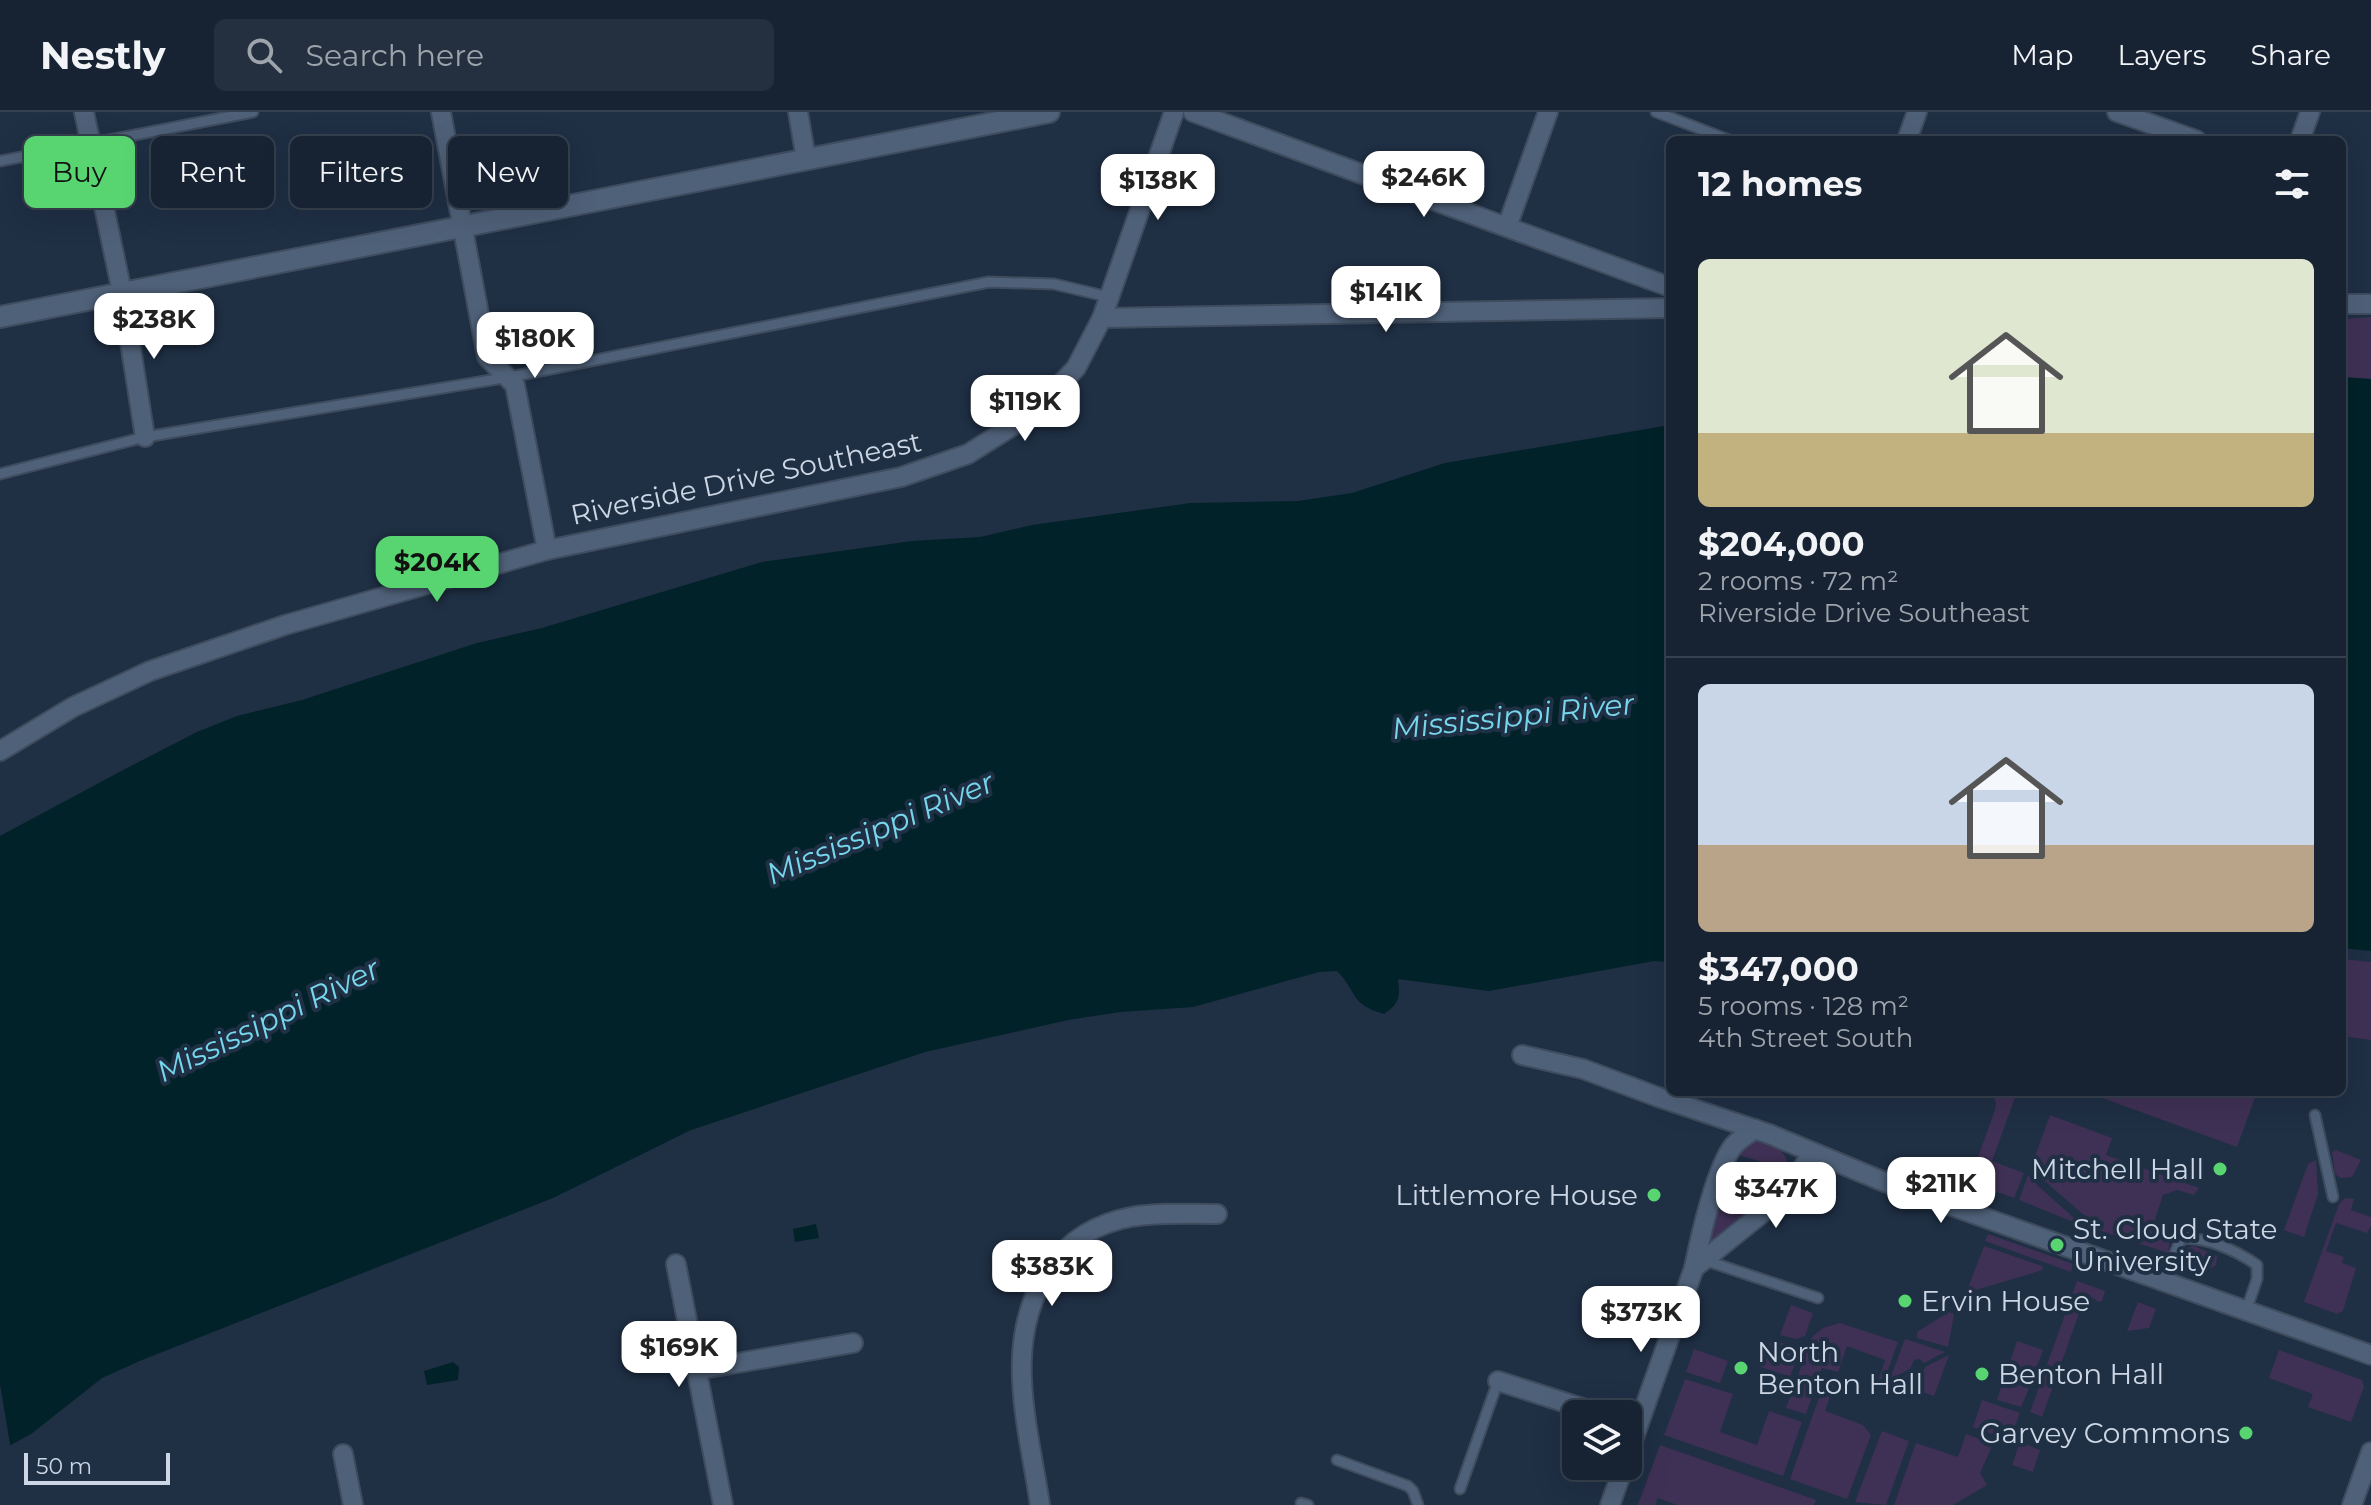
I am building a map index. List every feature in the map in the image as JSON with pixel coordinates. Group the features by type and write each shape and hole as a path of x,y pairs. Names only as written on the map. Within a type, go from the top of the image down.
{"street":[{"path":"84,112 89,136"},
{"path":"441,112 487,357 515,385 547,550"},
{"path":"798,112 806,159"},
{"path":"0,317 1049,112"},
{"name":"Riverside Drive Southeast","path":"0,751 73,707 150,671 285,625 547,550 901,477 968,454 1033,413 1076,368 1102,318 1174,112"},
{"path":"1193,112 1666,286"},
{"path":"1507,227 1548,112"},
{"path":"1908,136 1917,112"},
{"path":"2117,112 2185,136"},
{"path":"2301,136 2310,112"},
{"path":"104,208 122,292 145,437"},
{"path":"2346,304 2371,304"},
{"path":"1102,318 1666,308"},
{"path":"1522,1055 1583,1069 1755,1129 1887,1183 2371,1355"},
{"path":"1642,1403 1699,1264 1700,1239 1727,1158 1736,1143 1755,1129"},
{"path":"1699,1264 1787,1193 1812,1153"},
{"path":"1040,1505 1022,1387 1021,1357 1027,1315 1046,1274 1070,1244 1116,1221 1155,1214 1217,1214"},
{"path":"676,1264 723,1505"},
{"path":"697,1370 853,1343"},
{"path":"1498,1381 1562,1402"},
{"path":"2352,1505 2371,1452"},
{"path":"343,1454 353,1505"},
{"path":"1610,1505 1619,1480"}],"lane":[{"path":"135,136 253,112"},
{"path":"1656,112 1719,136"},
{"path":"0,161 24,157"},
{"path":"0,474 145,437 510,377 989,282 1054,284 1109,297"},
{"path":"2315,1115 2333,1197"},
{"path":"2163,1281 2181,1239 2193,1238 2243,1255 2257,1265 2257,1279 2246,1311"},
{"path":"1699,1264 1818,1298"},
{"path":"1460,1489 1498,1381"},
{"path":"1337,1460 1408,1486 1418,1505"}],"shaded area":[{"path":"2371,317 2371,379 2346,377 2346,319"},
{"path":"2346,959 2371,962 2371,1040 2346,1037"},
{"path":"1994,1096 2016,1096 1992,1161 2024,1173 2014,1198 1969,1182 1996,1104"},
{"path":"2097,1096 2256,1096 2237,1147"},
{"path":"2050,1115 2112,1138 2106,1155 2199,1188 2194,1195 2177,1190 2163,1195 2151,1231 2170,1240 2168,1253 2092,1228 2093,1223 2046,1182 2033,1162"},
{"path":"1752,1140 1765,1142 1782,1152 1788,1170 1739,1155 1738,1149"},
{"path":"2336,1150 2361,1160 2352,1177 2341,1178 2335,1174 2332,1152"},
{"path":"2316,1160 2318,1194 2304,1237 2284,1230 2308,1164"},
{"path":"1735,1161 1787,1179 1775,1194 1707,1245 1704,1244 1729,1167"},
{"path":"2028,1175 2035,1183 2083,1226 2019,1200"},
{"path":"2345,1198 2354,1199 2351,1210 2371,1217 2371,1226 2367,1233 2336,1223 2326,1251 2344,1257 2342,1263 2356,1268 2343,1311 2337,1314 2304,1302 2339,1204"},
{"path":"1988,1234 2073,1264 2071,1272 1985,1241"},
{"path":"1984,1246 2042,1266 2043,1270 1965,1296"},
{"path":"2194,1246 2217,1256 2216,1265 2211,1268 2182,1258 2187,1248"},
{"path":"2077,1281 2105,1291 2099,1302 2086,1294 2042,1417 2030,1412"},
{"path":"2138,1302 2156,1309 2149,1328 2127,1331"},
{"path":"1791,1305 1813,1313 1805,1336 1796,1339 1780,1335"},
{"path":"1949,1312 1954,1314 1948,1347 1917,1338 1917,1332"},
{"path":"1840,1323 1898,1342 1883,1384 1875,1391 1885,1360 1847,1346 1838,1372 1822,1368 1806,1414 1786,1408 1812,1337 1823,1328"},
{"path":"1771,1339 1800,1349 1790,1377 1761,1367"},
{"path":"1905,1339 1945,1352 1924,1363 1914,1360 1910,1369 1890,1379"},
{"path":"2017,1341 2043,1350 2033,1377 2008,1367"},
{"path":"1694,1349 1728,1361 1720,1383 1686,1372"},
{"path":"2279,1350 2362,1380 2364,1387 2351,1422 2308,1407 2313,1394 2269,1378"},
{"path":"1949,1355 1934,1396 1894,1382 1912,1372 1920,1375 1925,1367"},
{"path":"2005,1375 2031,1384 2021,1407 1997,1400"},
{"path":"1826,1378 1835,1381 1825,1411 1863,1425 1871,1435 1847,1499 1790,1479"},
{"path":"1685,1379 1733,1394 1720,1432 1757,1445 1769,1411 1802,1422 1783,1476 1664,1435"},
{"path":"1982,1400 2020,1413 2010,1440 1973,1427"},
{"path":"1882,1431 1909,1441 1886,1505 1855,1502"},
{"path":"1966,1434 1993,1444 1980,1473 1987,1485 1953,1505 1894,1505 1916,1443 1958,1457"},
{"path":"2020,1442 2040,1450 2033,1472 2012,1465"},
{"path":"1660,1445 1816,1500 1814,1505 1677,1505 1658,1498 1655,1505 1638,1505"}],"water":[{"path":"2346,377 2371,379 2371,951 2346,948"},
{"name":"Mississippi River","path":"1666,426 1666,962 1654,961 1489,991 1398,979 1398,999 1384,1014 1359,1002 1337,971 1319,972 1193,1007 1120,1012 1068,1020 925,1052 691,1130 553,1198 142,1360 102,1378 31,1434 0,1451 0,836 197,732 237,716 302,700 477,643 542,628 762,562 912,541 980,537 1032,525 1191,503 1298,501 1352,493 1445,463"},
{"path":"816,1224 819,1238 795,1242 793,1229"},
{"path":"453,1362 459,1367 458,1380 427,1385 424,1371"}],"pier":[{"path":"0,1384 11,1450 0,1455"}],"place":[{"name":"Mitchell Hall","path":"2220,1169"},
{"name":"Littlemore House","path":"1654,1195"},
{"name":"St. Cloud State University","path":"2057,1245"},
{"name":"Ervin House","path":"1905,1301"},
{"name":"North Benton Hall","path":"1741,1368"},
{"name":"Benton Hall","path":"1982,1374"},
{"name":"Garvey Commons","path":"2246,1433"}]}
